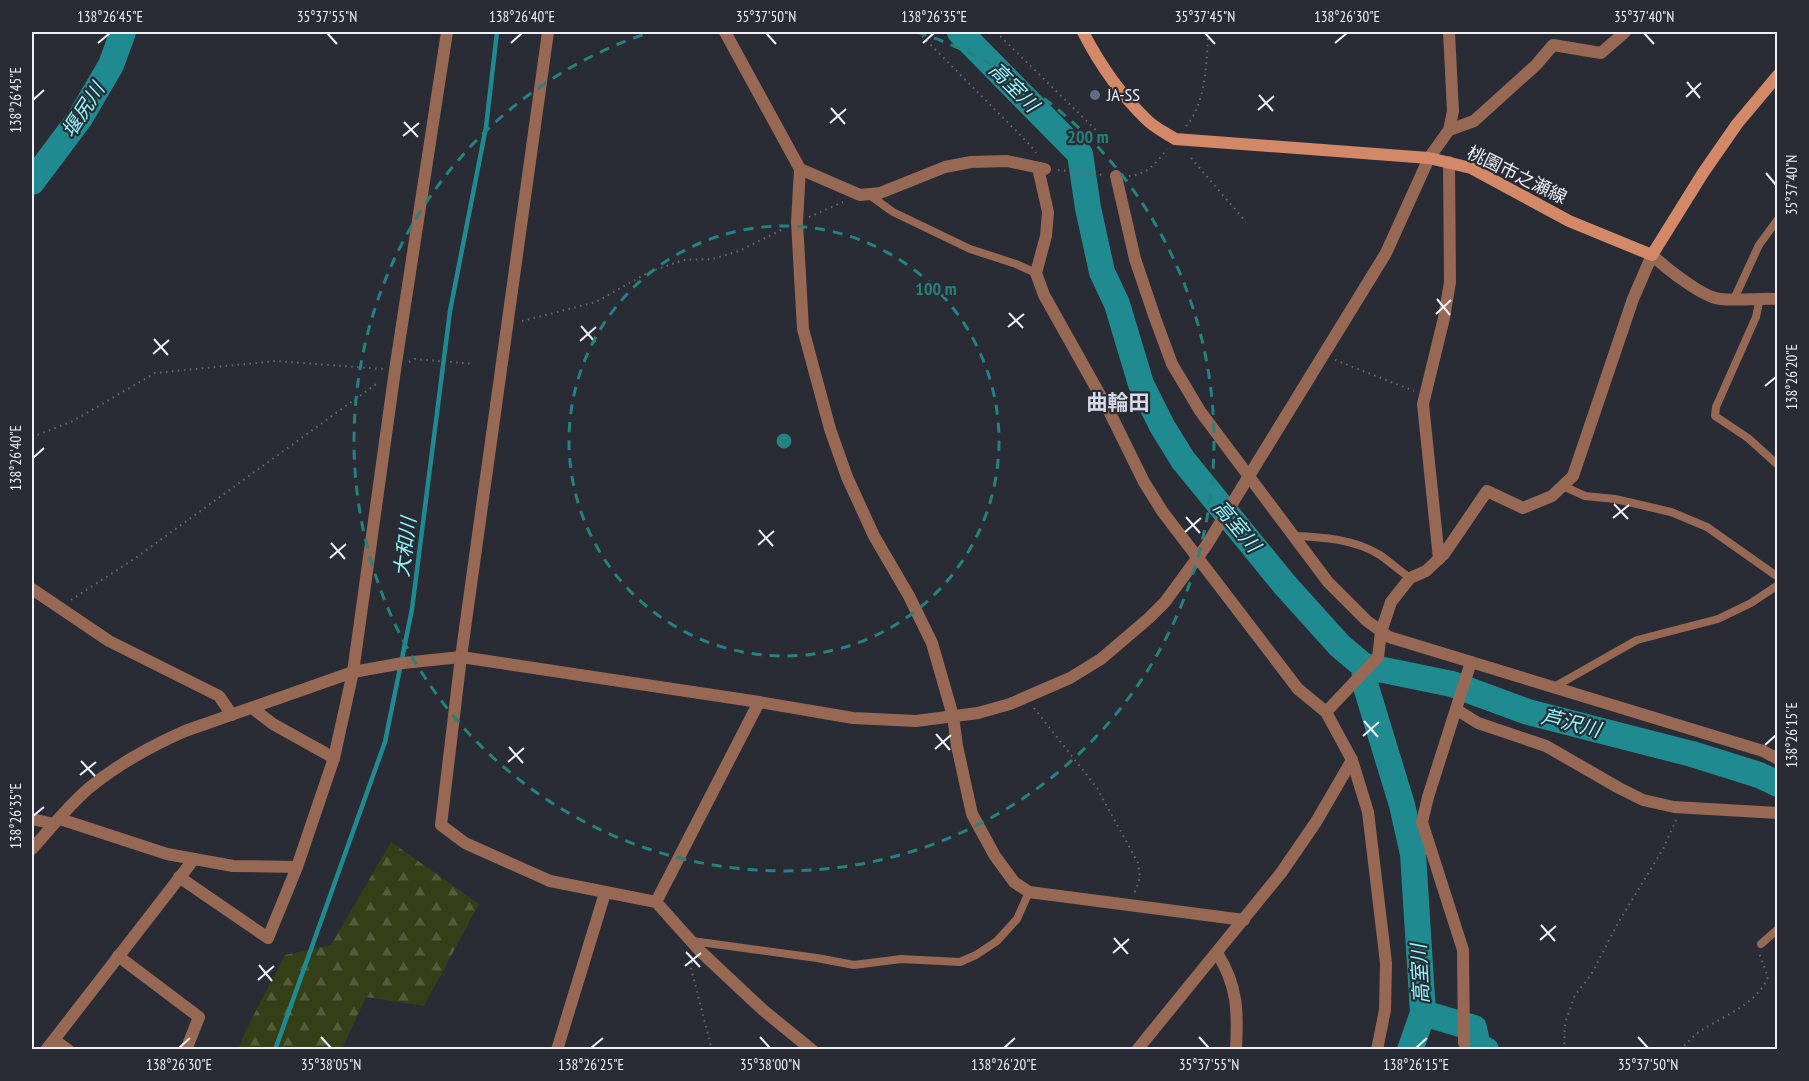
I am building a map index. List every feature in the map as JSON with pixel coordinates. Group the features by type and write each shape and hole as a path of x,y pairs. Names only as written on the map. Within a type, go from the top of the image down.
{"main road":[{"name":"桃園市之瀬線","path":"1083,32 1102,65 1125,96 1149,122 1175,139 1429,158 1449,162 1471,168 1569,221 1652,255"},
{"path":"1652,255 1703,173 1737,124 1778,75"}],"street":[{"path":"179,877 268,938 297,867 334,758 358,671 395,370 447,32"},
{"path":"548,32 507,325 455,658 441,825 465,843 550,881 656,902 692,941 763,1010 812,1050"},
{"path":"725,32 800,169 797,222 803,329 830,429 847,477 874,536 909,596 932,643 953,716 972,814 995,856 1014,882 1029,892 1245,920"},
{"path":"32,849 88,789 139,753 185,730 358,671 403,663 455,658 759,702 853,718 916,721 978,713 1010,704 1070,678 1101,659 1126,639 1165,602 1202,551 1386,253 1429,158 1449,130 1454,111 1449,32"},
{"path":"1449,130 1474,121 1536,65 1553,45 1601,53 1625,32"},
{"path":"800,169 864,194 880,193 945,167 971,162 1007,161 1043,168 1048,213 1046,236 1036,273 1044,295 1109,411 1144,482 1162,511 1202,551 1298,689 1326,712 1352,760 1368,812 1386,963 1385,1010 1377,1050"},
{"path":"1439,559 1423,404 1444,318 1450,282 1449,162"},
{"path":"1116,176 1135,259 1172,364 1200,411 1247,479 1328,582 1366,621 1389,637 1470,667 1554,687 1763,751 1778,759"},
{"path":"1326,712 1378,657 1381,632 1390,602 1410,578 1426,571 1444,554 1487,491 1523,508 1552,496 1573,476 1633,299 1652,255 1663,266 1705,295 1718,299 1778,299"},
{"path":"32,589 109,641 219,696 232,715"},
{"path":"1464,1043 1463,950 1422,822 1470,667"},
{"path":"656,902 759,702"},
{"path":"1458,706 1486,727 1546,746 1643,800 1682,808 1778,813"},
{"path":"252,708 273,724 334,758"},
{"path":"1137,1050 1281,873 1316,822 1352,760"},
{"path":"32,819 57,821 167,854 194,859 233,866 297,867"},
{"path":"68,1050 50,1045 194,859"},
{"path":"557,1050 605,893"},
{"path":"1217,953 1226,967 1234,990 1238,1017 1236,1050"},
{"path":"118,956 199,1017 186,1050"}],"lane":[{"path":"864,194 892,212 970,249 1036,273"},
{"path":"1734,299 1759,245 1778,219"},
{"path":"1760,298 1756,317 1714,416 1748,438 1778,465"},
{"path":"1563,486 1585,496 1616,499 1671,512 1707,527 1778,577"},
{"path":"1293,536 1330,538 1359,545 1379,555 1410,578"},
{"path":"1554,687 1637,640 1718,619 1751,603 1778,585"},
{"path":"692,941 854,964 901,959 943,963 960,962 976,955 997,941 1017,919 1029,892"},
{"path":"1761,944 1778,929"}],"path":[{"path":"918,32 1031,146 1043,168 1116,176 1136,175 1153,167 1190,122 1203,91 1208,32"},
{"path":"996,32 1101,135"},
{"path":"1191,158 1246,222"},
{"path":"507,325 596,302 649,272 684,260 713,259 730,254 797,222 864,194"},
{"path":"1323,355 1425,395"},
{"path":"415,359 474,364"},
{"path":"32,438 73,421 155,373 276,361 395,370"},
{"path":"58,608 134,559 395,370"},
{"path":"1025,698 1097,788 1138,863 1140,878 1130,905"},
{"path":"1564,1050 1565,1023 1575,995 1591,975 1618,923 1663,849 1682,808"},
{"path":"692,941 692,968 712,1050"},
{"path":"1680,1050 1699,1032 1737,1010 1763,989 1768,977 1758,951 1761,944"}],"green space":[{"path":"391,842 479,904 424,1006 366,997 342,1049 238,1049 285,955 331,945"}],"waterway":[{"name":"堰尻川","path":"32,182 80,118 111,65 123,32"},
{"name":"大和川","path":"275,1050 385,742 412,609 450,311 486,127 497,32"},
{"name":"高室川","path":"960,32 1080,154 1088,208 1102,272 1117,304 1141,384 1162,426 1183,460 1285,585 1340,646 1364,666 1366,687 1402,805 1413,854 1423,1013 1410,1050"},
{"name":"芦沢川","path":"1364,666 1452,684 1528,712 1692,754 1759,775 1778,784"},
{"path":"1423,1013 1474,1028 1478,1047 1486,1050"}],"place":[{"name":"JA-SS","path":"1095,95"}],"district":[{"name":"曲輪田","path":"1118,403"}]}
